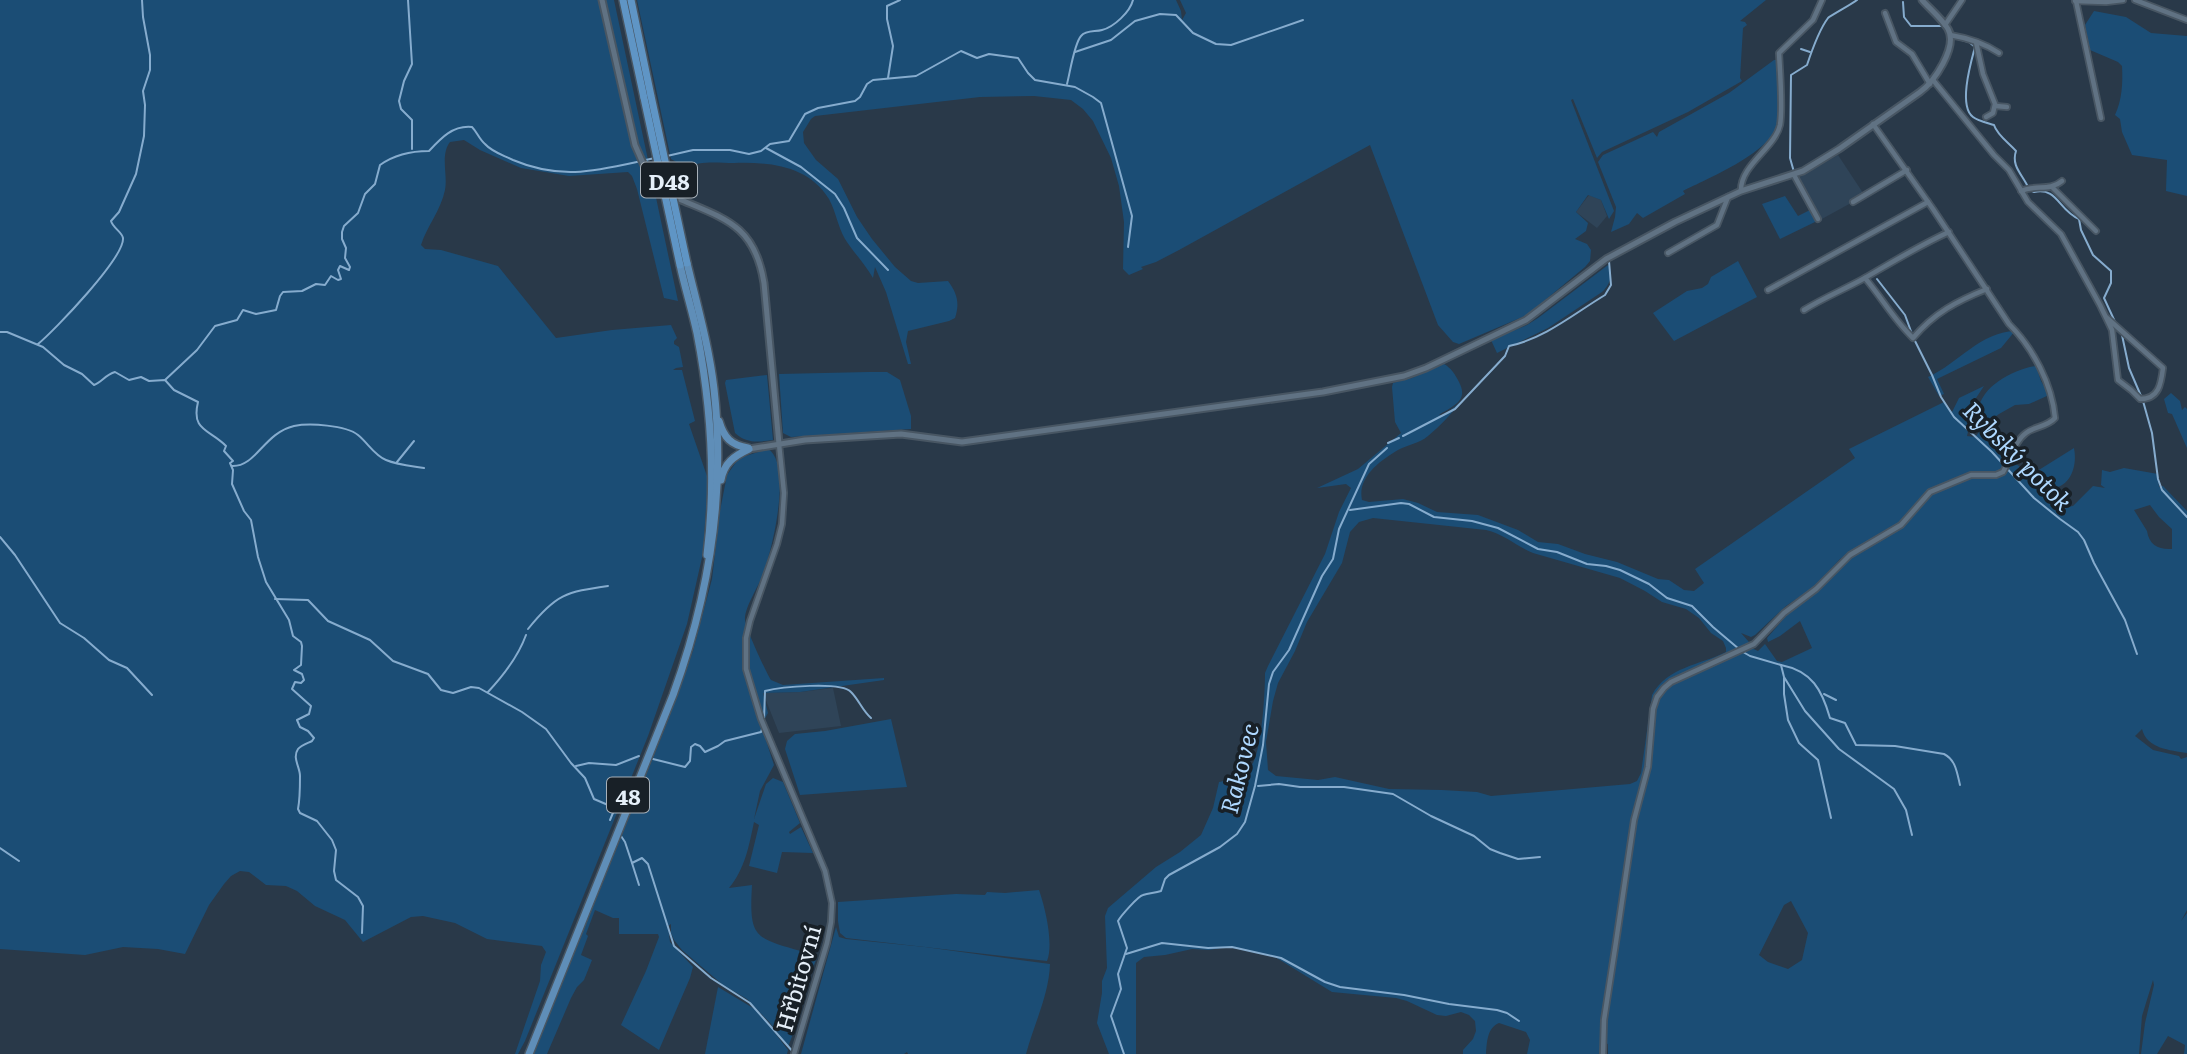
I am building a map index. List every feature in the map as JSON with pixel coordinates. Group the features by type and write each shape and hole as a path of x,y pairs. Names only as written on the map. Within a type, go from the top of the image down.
{"highway":[{"name":"D48","path":"623,0 648,97"},
{"name":"D48","path":"631,0 648,97 684,264"},
{"name":"48","path":"527,1054 681,673 704,594 717,502 716,408 705,333 684,264"},
{"name":"48","path":"527,1054 669,693 692,625 703,578 711,509 709,423 684,264"},
{"name":"48","path":"716,408 727,439 735,445 749,449"},
{"name":"48","path":"717,502 727,463 749,449"}],"main road":[{"path":"602,0 635,145 646,170 657,184"},
{"path":"749,449 779,443 901,434 962,442 1322,392 1404,376 1426,368 1526,320 1606,259 1728,196 1794,175 1829,155 1931,82 1948,52 1950,35 1945,25 1922,0"},
{"path":"679,199 722,216 745,236 758,258 764,283 779,443"}],"street":[{"path":"1741,191 1741,184 1775,137 1780,124 1779,53 1812,20 1822,0"},
{"path":"1945,25 1962,0"},
{"path":"2101,118 2075,0 2123,0"},
{"path":"2135,0 2187,20"},
{"path":"1885,13 1896,42 1912,54 1931,82 2010,170 2028,202 2062,234 2112,330 2118,380 2140,400 2151,397 2157,393 2160,386 2163,368 2106,317"},
{"path":"1950,35 1990,47 1999,53"},
{"path":"1976,42 1983,74 1996,106 1993,113 1986,117"},
{"path":"1996,106 2007,107"},
{"path":"1603,1054 1604,1020 1634,820 1648,767 1653,709 1657,697 1664,688 1754,643 1850,555 1901,525 1930,492 1971,475 1996,475 2003,472 2025,433 2049,424 2055,418 2051,394 2023,338 2009,324 1907,170 1873,124"},
{"path":"1853,202 1907,170"},
{"path":"1794,175 1818,219"},
{"path":"2053,188 2062,181"},
{"path":"2021,191 2031,186 2053,188 2096,230"},
{"path":"1668,253 1717,225 1728,196"},
{"path":"1768,290 1928,202"},
{"path":"1804,310 1914,248 1949,232"},
{"path":"1865,278 1895,320 1913,338 1924,324 1939,312 1987,289"},
{"name":"Hřbitovní","path":"779,443 784,493 782,524 750,621 746,638 746,669 761,719 825,871 832,896 831,922 794,1054"}],"shaded area":[{"path":"0,0 614,0 678,301 664,298 637,189 628,172 569,176 521,168 464,140 450,142 445,153 446,184 443,197 421,245 425,249 441,250 498,266 556,338 671,325 677,338 674,344 679,347 683,367 673,370 682,370 695,421 689,424 708,479 703,553 687,624 648,736 518,1054 515,1054 540,981 541,965 546,952 542,946 487,939 455,923 423,916 411,917 363,942 345,920 315,906 297,891 286,886 266,885 249,872 240,871 224,884 209,905 185,954 123,947 85,955 0,949"},
{"path":"637,0 1176,0 1182,20 1186,13 1180,0 1766,0 1740,21 1747,25 1743,28 1742,81 1688,112 1602,152 1597,158 1573,99 1571,100 1614,211 1609,219 1601,200 1588,195 1576,212 1588,223 1586,231 1575,239 1587,244 1591,250 1590,261 1585,267 1527,315 1459,344 1453,342 1438,325 1370,145 1129,275 1123,269 1124,222 1119,186 1111,158 1093,121 1071,100 1034,96 980,97 815,116 803,132 804,143 816,160 838,179 857,217 872,239 895,267 911,281 948,281 955,294 955,318 908,331 906,342 911,364 908,364 886,292 875,267 873,278 845,239 829,199 810,179 799,172 774,165 709,162 687,168 671,159"},
{"path":"2094,11 2126,17 2151,33 2187,36 2187,196 2166,191 2167,160 2132,155 2122,132 2120,119 2115,115 2122,91 2122,66 2090,50 2085,25"},
{"path":"1777,60 1779,110 1777,126 1772,136 1736,164 1683,191 1685,194 1643,218 1637,213 1629,224 1611,232 1616,207 1598,162 1603,155 1653,132 1657,137 1659,132 1729,93"},
{"path":"1838,155 1863,193 1820,220 1798,178"},
{"path":"1589,195 1601,200 1607,216 1597,228 1576,212"},
{"path":"1785,196 1798,216 1812,209 1817,221 1780,239 1762,204"},
{"path":"1738,261 1757,297 1674,341 1653,313 1687,291 1702,288 1708,284 1711,277"},
{"path":"1608,265 1610,279 1602,292 1548,328 1497,353 1491,340 1538,318"},
{"path":"2015,331 2001,348 1937,379 1944,394 1939,396 1928,377 1980,342"},
{"path":"1444,364 1456,376 1462,394 1454,406 1439,415 1444,415 1462,401 1428,436 1398,450 1372,470 1363,484 1362,500 1369,502 1403,499 1437,512 1478,515 1518,530 1538,542 1558,544 1617,562 1658,579 1669,580 1684,590 1694,591 1704,583 1695,569 1855,458 1849,449 1944,402 1952,412 1959,398 1984,386 1976,398 1967,436 1975,437 1980,431 2000,452 2031,475 2074,448 2075,463 2070,477 2061,486 2046,488 2066,507 2073,506 2093,486 2105,488 2101,485 2102,470 2110,472 2124,468 2158,474 2159,487 2163,486 2187,511 2187,753 2154,745 2142,729 2135,736 2153,750 2179,756 2181,759 2187,757 2187,910 2181,921 2187,913 2187,1054 2184,1054 2185,1045 2168,1036 2157,1054 2141,1054 2153,980 2142,1016 2139,1054 1608,1054 1608,1044 1601,1042 1602,1054 1527,1054 1530,1040 1526,1032 1499,1023 1490,1032 1486,1054 1463,1054 1476,1031 1475,1021 1469,1015 1461,1012 1446,1016 1437,1015 1396,998 1332,992 1275,957 1227,947 1192,949 1144,957 1136,963 1136,1054 1109,1054 1097,1023 1102,981 1107,968 1105,916 1108,908 1156,867 1201,835 1213,808 1219,782 1238,776 1253,763 1261,733 1265,673 1325,554 1339,512 1351,488 1346,484 1317,488 1358,469 1401,433 1395,422 1392,387 1393,383","holes":["2150,505 2172,529 2172,549 2163,549 2152,543 2134,510","1373,518 1492,532 1533,553 1620,578 1662,602 1686,609 1723,641 1726,652 1685,668 1666,678 1658,686 1652,695 1641,773 1637,781 1630,784 1491,796 1477,792 1389,789 1335,777 1318,780 1276,776 1268,770 1266,742 1278,683 1307,622 1342,563 1350,532 1359,522","1887,529 1888,536 1859,552 1834,573 1787,615 1767,638 1768,642 1780,636 1800,621 1812,648 1782,662 1777,661 1765,644 1758,651 1747,646 1749,642 1741,633 1751,637 1755,635 1786,606 1814,587 1840,559","1791,901 1808,933 1802,960 1788,969 1768,962 1759,955 1784,905"]},
{"path":"2036,366 2049,395 2029,404 2015,405 1981,427 1978,411 1985,394 2009,375"},
{"path":"887,372 900,380 911,416 911,429 791,437 783,433 779,374"},
{"path":"767,375 773,440 749,441 735,433 725,383 726,380"},
{"path":"2171,393 2180,401 2182,410 2185,407 2187,409 2187,448 2172,414 2168,413 2164,399"},
{"path":"768,449 775,458 779,472 778,508 767,563 745,620 768,675 771,680 783,685 884,678 800,692 763,693 768,713 761,725 774,765 760,791 754,819 766,784 773,778 783,782 800,823 789,832 790,834 801,827 813,853 782,852 777,873 749,866 759,825 754,822 743,865 729,888 752,885 754,925 764,938 817,957 801,995 799,1018 788,1047 747,999 723,985 682,950 671,933 671,924 668,926 670,942 693,967 659,1050 621,1025 659,937 658,934 619,934 619,918 595,910 581,955 592,960 584,980 571,998 547,1054 534,1054 669,718 693,651 712,579 727,475 739,458"},
{"path":"833,688 841,726 779,733 763,693"},
{"path":"891,719 907,787 800,795 785,749 787,741 795,734"},
{"path":"1039,890 1049,936 1047,961 846,938 840,933 838,902"},
{"path":"836,927 839,937 846,939 1050,964 1044,998 1026,1054 801,1054"},
{"path":"718,987 758,1011 788,1050 787,1054 705,1054"}],"waterway":[{"path":"38,344 87,293 121,247 123,238 111,221 119,212 136,174 144,136 143,91 150,70 142,0"},
{"path":"408,0 412,64 399,101 401,109 412,120 412,149"},
{"path":"888,78 893,46 887,6 900,0"},
{"path":"1067,84 1074,52 1081,36 1111,26 1125,14 1133,0"},
{"name":"Rybský potok","path":"1794,172 1790,158 1791,75 1807,65 1828,18 1857,0"},
{"path":"1903,2 1904,17 1911,26 1941,26"},
{"path":"1075,52 1111,40 1135,21 1160,14 1176,15 1193,33 1216,44 1231,45 1303,20"},
{"path":"1958,39 1975,47 1966,94 1969,111 1973,117 1994,125 2000,136 2016,151 2016,166 2028,187"},
{"path":"1801,49 1810,52"},
{"path":"667,156 693,150 730,150 749,154 761,151 770,144 789,141 805,114 818,108 855,101 873,80 916,76 961,51 977,58 989,54 1018,58 1035,80 1075,87 1101,103 1132,216 1128,247"},
{"path":"165,380 197,350 215,326 237,320 243,310 256,314 276,310 283,292 302,291 316,284 325,285 331,276 341,279 338,270 340,266 349,270 350,267 345,258 346,248 342,239 344,226 358,213 365,194 375,184 380,165 403,154 429,151 453,130 472,127 494,151 532,167 550,171 584,171 655,158"},
{"path":"766,148 801,167 835,194 857,238 888,270"},
{"path":"2032,191 2048,193 2079,219 2081,230 2093,255 2111,271 2111,283 2104,298 2116,324"},
{"name":"Rakovec","path":"1403,436 1455,409 1505,356 1509,346 1547,332 1605,295 1611,285 1609,261"},
{"name":"Rybský potok","path":"1877,279 1905,315 1912,334"},
{"path":"0,332 7,332 43,347 94,385 115,372 129,380 141,377 149,381 165,380 174,390 198,402 196,412 199,424 226,446 224,451 233,461 230,463 233,470 232,484 251,520 266,582 289,620 293,636 302,646 301,665 294,670 302,674 304,680 301,683 295,682 292,689 311,706 309,714 297,720 300,727 314,738 296,752 300,776 298,809 300,813 317,821 332,840 336,850 336,880 358,897 363,906 362,933"},
{"path":"2122,335 2129,368 2141,396"},
{"name":"Rybský potok","path":"1914,339 1941,397 1954,417 1992,452 2034,498 2078,532 2084,540 2125,620 2137,654"},
{"path":"2143,401 2152,433 2162,490 2187,517"},
{"path":"232,466 248,461 284,430 309,425 336,427 352,432 386,460 424,468"},
{"name":"Rakovec","path":"1388,443 1399,438"},
{"path":"397,462 414,441"},
{"name":"Rakovec","path":"1124,1054 1111,1016 1121,989 1118,974 1127,948 1118,921 1141,896 1161,891 1169,875 1220,847 1237,834 1245,822 1263,745 1269,684 1273,672 1289,650 1322,576 1333,559 1339,529 1369,464 1387,448"},
{"path":"1350,510 1409,504 1434,517 1472,521 1498,528 1538,549 1557,552 1587,564 1620,570 1649,584 1667,598 1692,606 1739,649"},
{"path":"0,537 60,623 84,638 109,660 127,668 152,695"},
{"path":"528,629 546,608 563,597 582,590 608,586"},
{"path":"275,599 308,600 328,621 370,640 393,661 428,674 441,690 453,693 471,687 479,688 522,712 546,729 585,778 594,799 615,808 610,820"},
{"path":"488,692 510,666 526,635"},
{"path":"1743,652 1781,665 1784,677 1805,711 1839,749 1894,789 1906,810 1912,835"},
{"path":"1781,665 1801,672 1814,683 1830,718 1845,723 1856,745 1895,746 1944,754 1954,763 1960,785"},
{"path":"1784,678 1788,720 1799,743 1818,760 1831,818"},
{"path":"764,720 765,691 810,686 835,687 851,692 871,718"},
{"path":"1824,694 1836,700"},
{"path":"653,759 685,767 690,761 691,747 695,744 705,752 725,741 761,732 762,729"},
{"path":"576,766 589,763 616,765 639,756"},
{"path":"1258,786 1279,784 1344,787 1393,794 1474,836 1490,849 1518,859 1540,857"},
{"path":"621,836 632,863 642,858 648,864 674,946 711,978 750,1003 794,1053"},
{"path":"0,848 19,861"},
{"path":"632,863 639,885"},
{"path":"1126,954 1162,943 1208,948 1232,947 1281,958 1325,982 1340,987 1497,1010 1519,1021"}]}
